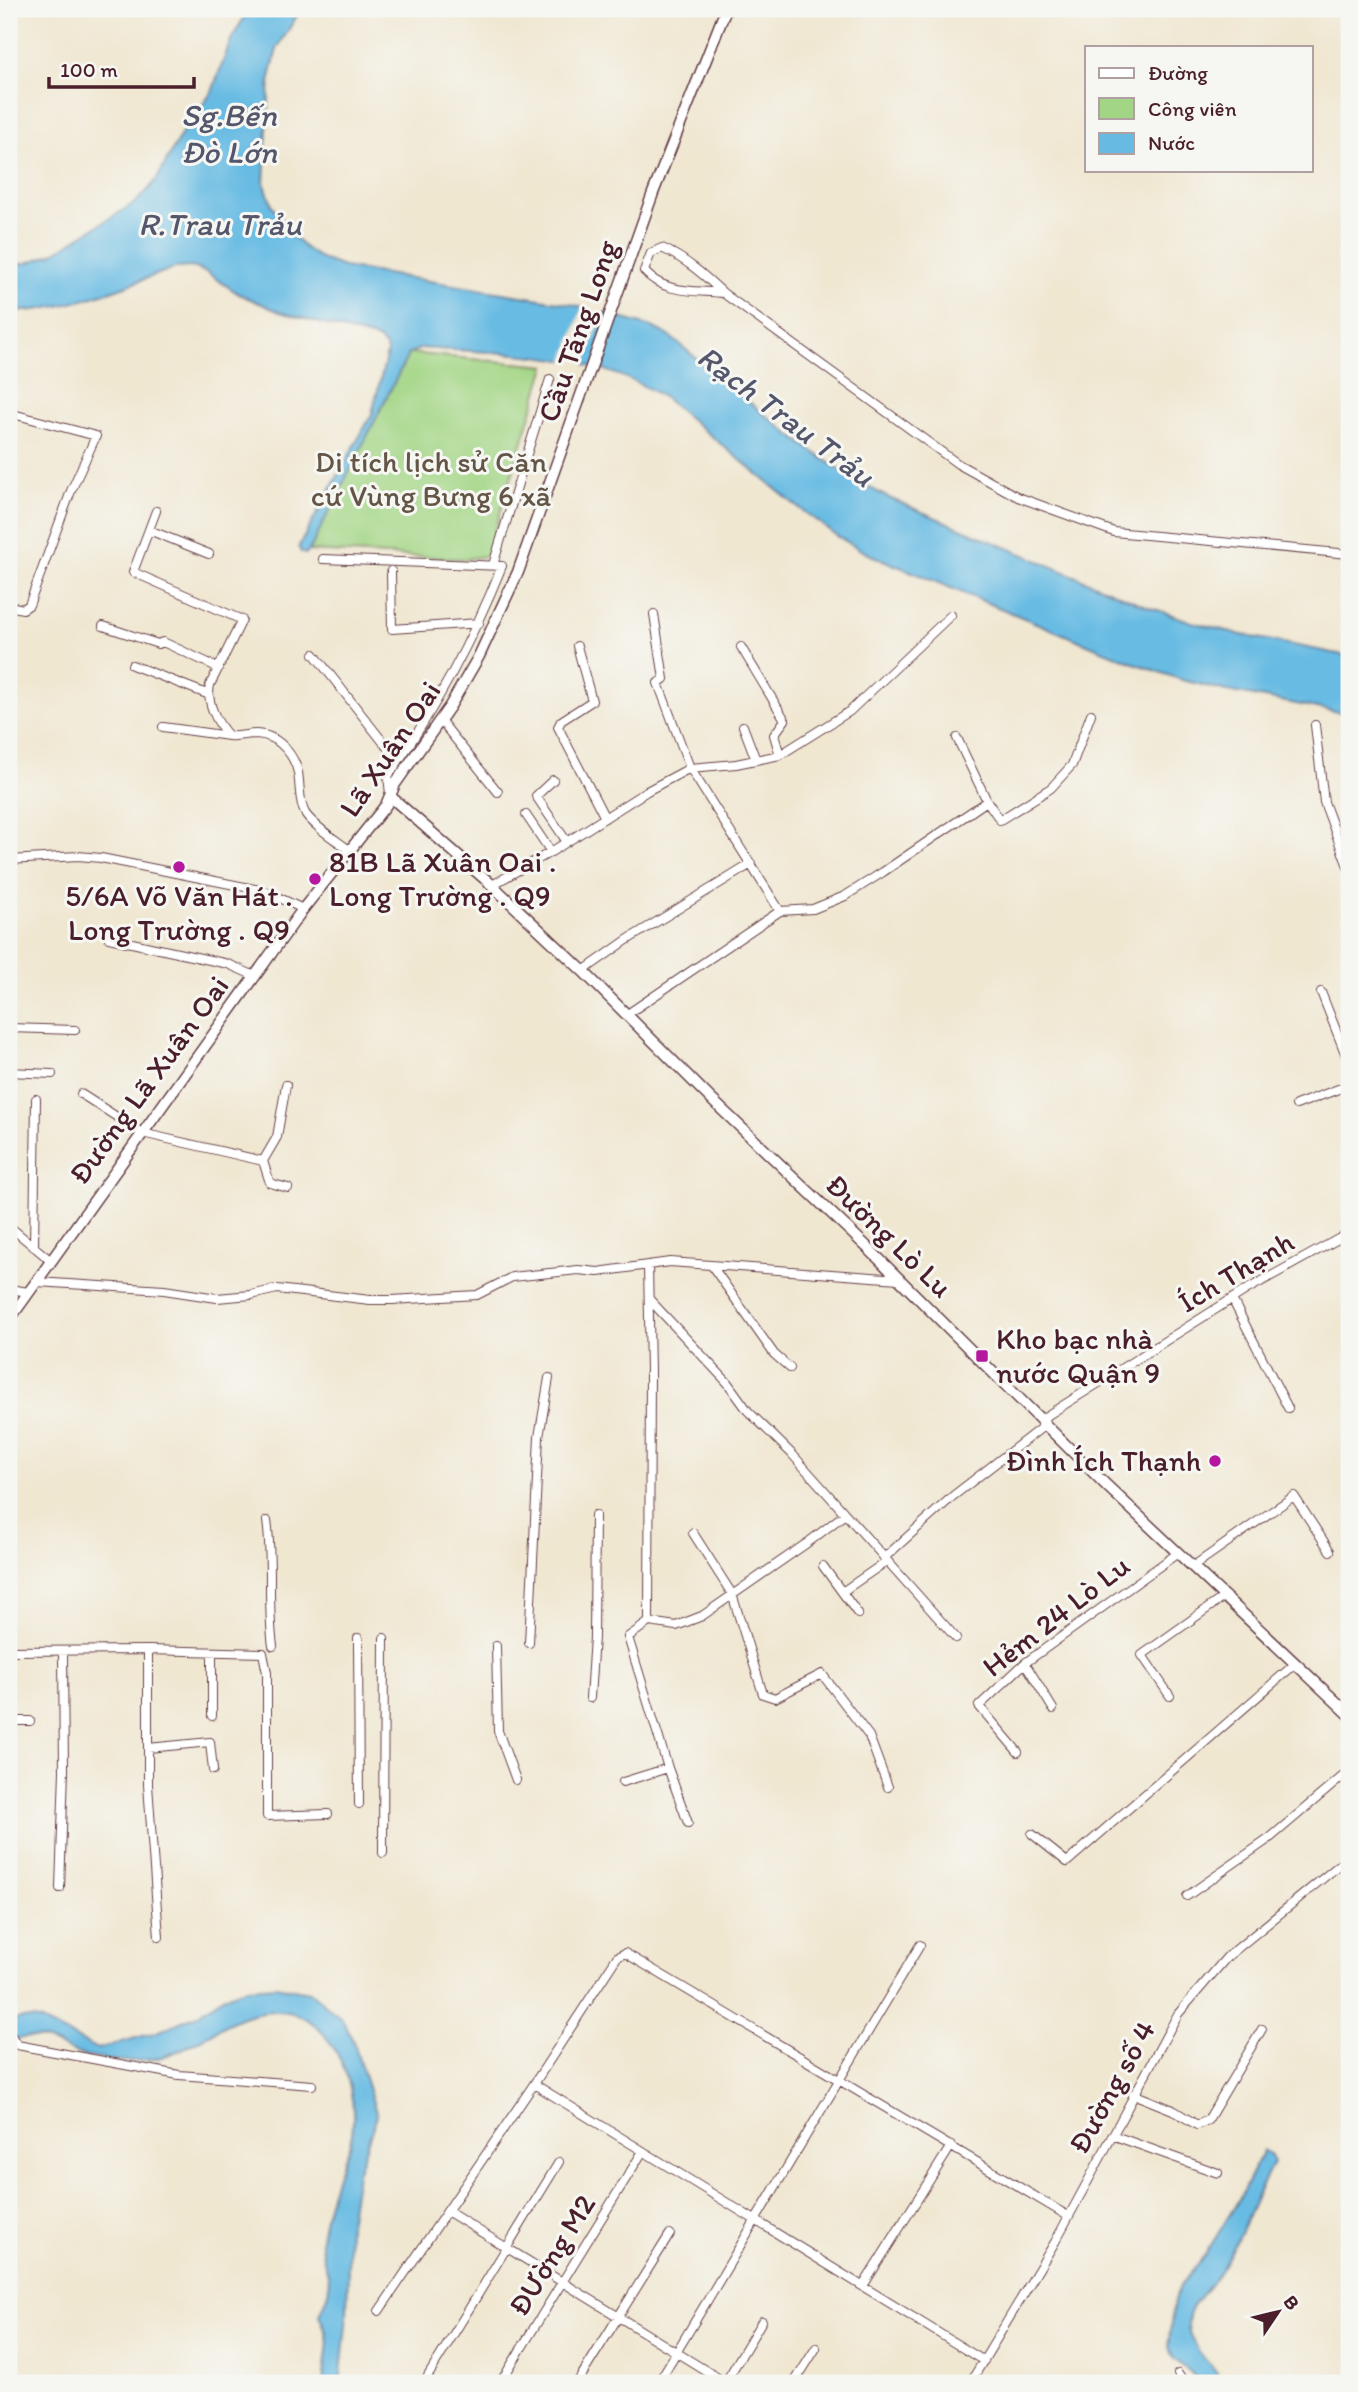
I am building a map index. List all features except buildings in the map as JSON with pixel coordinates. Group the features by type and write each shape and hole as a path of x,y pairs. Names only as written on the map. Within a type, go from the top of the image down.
{"main road":[{"name":"Cầu Tăng Long","path":"465,681 519,572 653,193 726,9"},
{"name":"Lã Xuân Oai","path":"303,909 391,797 396,784 465,681"},
{"name":"Đường Lò Lu","path":"391,797 492,885 583,971 1192,1567 1349,1714"},
{"name":"Đường Lã Xuân Oai","path":"37,1282 50,1260 303,909"},
{"path":"9,1320 37,1282"}],"street":[{"path":"723,293 682,290 654,283 644,271 652,253 663,248 676,254 723,293 958,464 1018,497 1114,532 1349,554"},
{"path":"391,797 388,776 444,690 479,622 550,379"},
{"path":"9,413 96,436 71,491 29,605 23,608 9,606"},
{"path":"156,511 133,572 242,620 208,694 223,730 229,737"},
{"path":"149,530 209,554"},
{"path":"323,559 497,566"},
{"path":"391,571 392,629 479,622"},
{"path":"654,614 664,679 658,683 690,768 780,911"},
{"path":"492,885 690,768 780,755 850,711 951,615"},
{"path":"103,626 158,644 163,642 219,668"},
{"path":"577,646 592,701 561,721 558,727 605,818"},
{"path":"741,647 785,720 774,735 780,755"},
{"path":"314,654 398,761"},
{"path":"132,665 208,694"},
{"path":"957,738 987,801 1000,820 1051,788 1072,765 1091,714"},
{"path":"440,720 498,792"},
{"path":"1315,725 1324,802 1349,869"},
{"path":"743,726 756,760"},
{"path":"163,727 229,737 259,734 270,736 281,744 299,769 302,810 350,851"},
{"path":"553,780 536,796 567,842"},
{"path":"626,1015 780,911 813,909 845,896 987,801"},
{"path":"526,815 551,852"},
{"path":"9,860 78,856 101,858 265,891 303,909"},
{"path":"583,971 627,940 751,863"},
{"path":"109,938 228,964 255,975"},
{"path":"1321,992 1349,1063"},
{"path":"9,1028 75,1030"},
{"path":"9,1072 52,1074"},
{"path":"286,1085 277,1137 263,1161 270,1182 288,1188"},
{"path":"1296,1105 1349,1085"},
{"path":"80,1094 142,1133 263,1161"},
{"path":"34,1247 36,1099"},
{"path":"9,1226 50,1260"},
{"name":"Ích Thạnh","path":"842,1592 885,1560 953,1496 1043,1422 1232,1299 1349,1233"},
{"path":"37,1282 164,1290 217,1298 277,1289 392,1300 477,1295 512,1277 578,1270 598,1272 670,1262 900,1279"},
{"path":"648,1265 649,1622"},
{"path":"712,1266 774,1354 790,1368"},
{"path":"9,1289 29,1292"},
{"path":"649,1299 727,1382 748,1411 792,1454 956,1638"},
{"path":"1232,1299 1288,1408"},
{"path":"529,1643 538,1437 549,1378"},
{"path":"1192,1567 1294,1496 1330,1551"},
{"path":"688,1823 668,1768 628,1637 649,1622 676,1626 702,1616 845,1514"},
{"path":"590,1698 594,1637 595,1515"},
{"path":"267,1521 270,1542 269,1620 273,1646"},
{"path":"694,1533 732,1594 763,1694 775,1698 822,1674 869,1736 888,1787"},
{"name":"Hẻm 24 Lò Lu","path":"1018,1752 979,1706 1026,1663 1178,1553"},
{"path":"823,1566 858,1614"},
{"path":"1170,1696 1142,1655 1225,1596"},
{"path":"358,1638 359,1804"},
{"path":"383,1853 384,1638"},
{"path":"496,1646 498,1731 516,1780"},
{"path":"148,1650 148,1785 159,1937"},
{"path":"9,1651 263,1653 267,1673 267,1816 328,1814"},
{"path":"60,1888 64,1771 63,1652"},
{"path":"212,1652 212,1716"},
{"path":"1026,1663 1053,1709"},
{"path":"1032,1834 1066,1862 1295,1664"},
{"path":"9,1721 30,1721"},
{"path":"148,1748 210,1742 213,1770"},
{"path":"623,1782 668,1768"},
{"path":"1187,1896 1270,1838 1349,1771"},
{"name":"Đường số 4","path":"970,2383 1069,2216 1178,2014 1227,1957 1349,1857"},
{"path":"658,2383 920,1945"},
{"path":"379,2311 622,1953 629,1954 1069,2216"},
{"path":"1133,2094 1173,2110 1197,2125 1208,2120 1262,2029"},
{"path":"9,2032 17,2045 179,2075 312,2085"},
{"path":"534,2084 984,2361"},
{"path":"1112,2134 1218,2173"},
{"path":"863,2286 951,2146"},
{"name":"ĐƯờng M2","path":"500,2383 643,2151"},
{"path":"428,2376 559,2162"},
{"path":"446,2211 725,2383 762,2320"},
{"path":"577,2383 670,2234"},
{"path":"794,2383 816,2348"},
{"path":"1178,2374 1184,2383"}],"green space":[{"name":"Di tích lịch sử Căn cứ Vùng Bưng 6 xã","path":"409,353 546,366 487,556 465,559 309,551"}],"water":[{"name":"R.Trau Trảu","path":"249,9 301,9 277,49 270,78 264,182 272,205 292,235 322,259 343,267 571,304 652,327 668,335 802,443 859,482 889,498 1141,604 1192,622 1242,635 1349,656 1349,714 1182,680 1131,662 866,553 837,536 794,504 666,399 638,383 609,372 548,358 422,348 409,353 309,551 305,554 300,551 299,546 372,414 387,353 386,347 378,339 280,312 239,294 206,272 192,267 175,268 74,302 9,312 9,265 27,263 52,254 136,202 148,190 183,131 212,92 231,40"},
{"path":"275,1986 310,1992 342,2019 353,2041 377,2115 357,2173 349,2223 347,2315 340,2383 323,2383 328,2342 319,2315 329,2286 321,2239 333,2188 350,2143 353,2116 346,2075 327,2038 306,2019 278,2011 243,2017 181,2050 147,2060 103,2060 37,2038 9,2041 9,2022 31,2019 39,2020 98,2049 157,2032 197,2015 223,1997 247,1988"},
{"path":"1263,2151 1271,2156 1273,2163 1221,2270 1190,2312 1188,2325 1193,2341 1202,2356 1226,2383 1202,2383 1173,2358 1168,2347 1174,2300 1180,2286 1205,2255 1238,2201"}],"pier":[{"path":"583,304 604,309 584,369 563,364"}],"place":[{"name":"5/6A Võ Văn Hát . Long Trường . Q9","path":"179,867"},
{"name":"81B Lã Xuân Oai . Long Trường . Q9","path":"315,879"},
{"name":"Kho bạc nhà nước Quận 9","path":"982,1356"},
{"name":"Đình Ích Thạnh","path":"1215,1461"}],"water label":[{"name":"Sg.Bến Đò Lớn","path":"229,134"},
{"name":"Rạch Trau Trảu","path":"786,416"}]}
